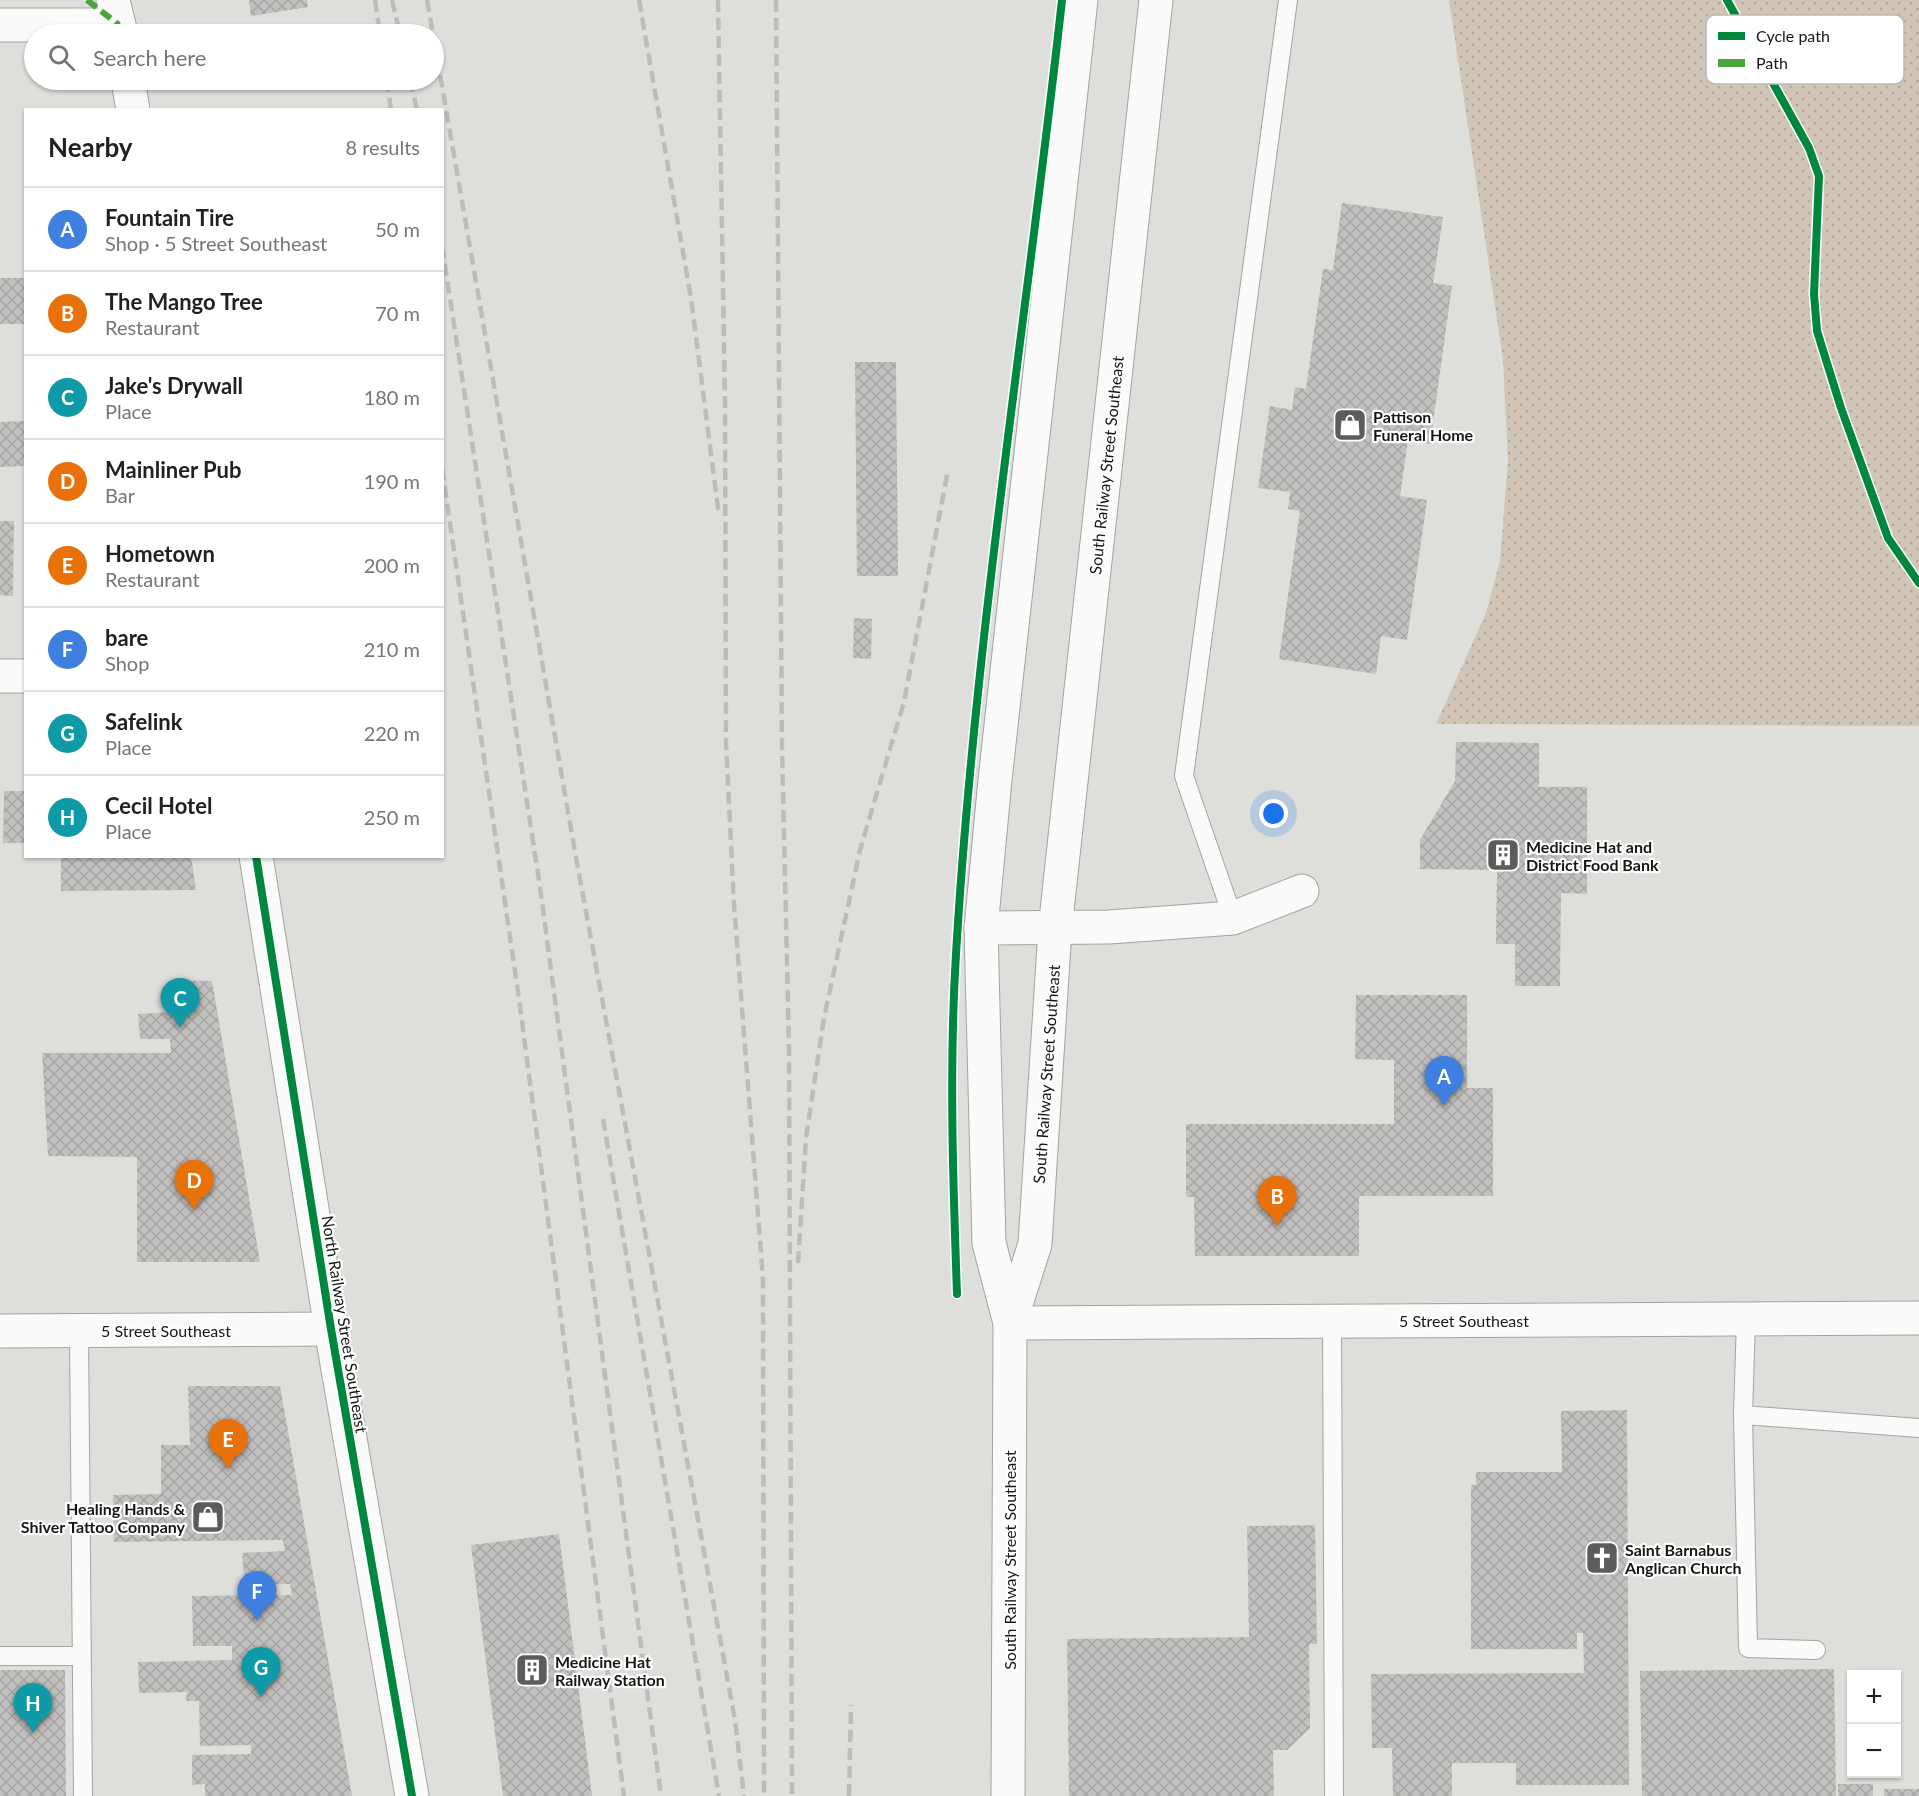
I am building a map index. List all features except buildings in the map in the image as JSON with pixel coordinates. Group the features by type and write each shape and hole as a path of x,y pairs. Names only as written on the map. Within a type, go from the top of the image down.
{"main road":[{"name":"South Railway Street Southeast","path":"1008,1796 1010,1323 989,1242 981,928 996,768 1081,0"},
{"name":"South Railway Street Southeast","path":"1010,1323 1035,1244 1055,929 1156,0"},
{"path":"0,25 118,20"},
{"path":"131,90 134,108"},
{"path":"0,676 24,676"},
{"name":"North Railway Street Southeast","path":"256,858 331,1329 412,1796"},
{"path":"981,928 1055,929 1233,918 1302,891"},
{"name":"5 Street Southeast","path":"1010,1323 1919,1318"},
{"name":"5 Street Southeast","path":"0,1331 331,1329"}],"lane":[{"path":"1233,918 1184,776 1288,0"},
{"path":"1746,1320 1743,1415 1748,1648 1816,1650"},
{"path":"1332,1321 1334,1796"},
{"path":"79,1330 83,1796"},
{"path":"1743,1415 1919,1428"},
{"path":"0,1656 82,1656"}],"shaded area":[{"path":"1449,0 1919,0 1919,726 1436,724 1486,613 1500,561 1508,461 1503,359"}],"railway":[{"path":"375,0 379,24"},
{"path":"392,0 398,24"},
{"path":"427,0 431,24"},
{"path":"639,0 691,298 719,516"},
{"path":"718,0 725,402 726,742 734,905 763,1279 764,1796"},
{"path":"776,0 782,747 789,1048 792,1796"},
{"path":"388,90 391,108"},
{"path":"412,90 417,108"},
{"path":"443,90 575,852 735,1720 744,1796"},
{"path":"444,259 540,887 661,1796"},
{"path":"798,1263 806,1138 824,1018 860,850 904,702 948,470"},
{"path":"444,482 519,999 624,1796"},
{"path":"603,1119 719,1796"},
{"path":"849,1796 851,1705"}],"marked path":[{"path":"87,0 118,24"}],"cycle path":[{"path":"957,1294 952,1081 956,954 965,834 989,596 1062,0"},
{"path":"1727,0 1735,15"},
{"path":"1774,84 1809,148 1819,176 1814,294 1817,331 1841,408 1888,538 1919,583"},
{"path":"256,858 331,1329 412,1796"}],"place":[{"name":"Pattison Funeral Home","path":"1350,425"},
{"name":"Medicine Hat and District Food Bank","path":"1503,855"},
{"name":"Jake's Drywall","path":"180,1028"},
{"name":"Fountain Tire","path":"1444,1106"},
{"name":"Mainliner Pub","path":"194,1210"},
{"name":"The Mango Tree","path":"1277,1226"},
{"name":"Hometown","path":"228,1469"},
{"name":"Healing Hands & Shiver Tattoo Company","path":"208,1517"},
{"name":"Saint Barnabus Anglican Church","path":"1602,1558"},
{"name":"bare","path":"257,1621"},
{"name":"Medicine Hat Railway Station","path":"532,1670"},
{"name":"Safelink","path":"261,1697"},
{"name":"Cecil Hotel","path":"33,1733"}]}
